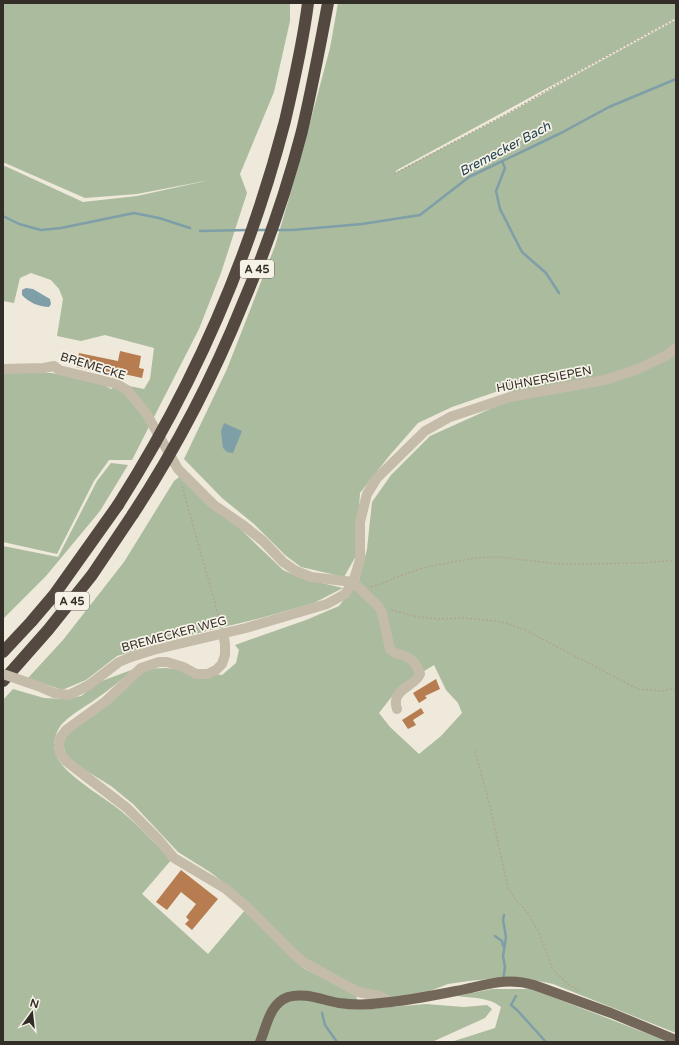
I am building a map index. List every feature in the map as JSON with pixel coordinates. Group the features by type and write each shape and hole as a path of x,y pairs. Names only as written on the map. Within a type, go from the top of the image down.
{"highway":[{"name":"A 45","path":"3,652 54,595 118,505 143,464 175,406 205,345 232,282 256,218 276,154 293,88 308,3"},
{"name":"A 45","path":"3,681 48,630 92,575 170,455 200,401 230,335 257,269 281,201 301,132 318,62 328,3"}],"main road":[{"path":"260,1042 271,1013 276,1006 287,997 300,995 351,1004 369,1004 447,993 509,980 524,982 611,1013 676,1040"}],"street":[{"name":"HÜHNERSIEPEN","path":"353,582 360,560 360,522 367,494 377,478 425,431 450,417 510,397 605,380 638,369 667,355 676,348"},
{"name":"BREMECKE","path":"3,369 44,368 54,366 59,370 117,384 128,390 146,413 178,469"},
{"path":"178,469 214,505 243,525 283,562 296,571 311,577 353,582 379,607 382,613 390,649 395,653 412,660 420,674 418,678 404,688 396,698 395,705 397,709"},
{"name":"BREMECKER WEG","path":"3,674 54,693 69,695 89,685 114,665 131,657 246,628 326,604 345,594 353,582"},
{"path":"223,633 225,655 222,664 216,670 208,674 196,674 183,667 167,662 159,662 141,668 106,701 66,730 60,738 60,753 65,760 127,808 157,838 174,858 226,889 248,906 303,962 358,992 379,996 390,1002"}],"path":[{"path":"394,174 514,110 578,72 676,19"},
{"path":"178,469 202,563 223,633"},
{"path":"361,590 426,567 475,558 499,557 560,564 646,563 676,560"},
{"path":"379,607 418,617 438,619 464,618 506,623 526,631 638,688 662,691 676,688"},
{"path":"475,751 491,810 508,888 531,919 540,935 553,970 569,985 583,993"}],"green space":[{"path":"3,3 290,3 290,21 274,92 240,174 247,193 221,273 199,329 132,460 109,460 94,481 57,554 3,542 3,372 52,373 102,384 111,389 120,384 144,389 150,379 154,348 105,335 81,341 57,336 63,299 59,289 51,280 31,273 20,278 14,303 3,301 3,167 5,166 83,202 137,196 210,180 137,194 85,198 5,163 3,164"},
{"path":"338,3 676,3 676,18 397,170 395,173 515,110 676,20 676,1033 553,984 534,980 511,977 469,981 448,984 422,994 391,998 358,990 304,961 228,886 210,872 178,852 133,804 111,786 68,758 65,751 63,745 65,738 71,731 110,703 127,688 142,669 166,668 222,675 236,663 239,650 235,645 306,620 339,606 359,580 367,549 372,502 391,475 430,436 512,399 507,388 452,407 418,423 360,493 356,556 344,577 301,567 285,555 254,524 222,498 184,459 227,369 275,246 330,48","holes":["434,665 446,690 458,703 462,713 441,736 419,754 390,727 379,713 400,686"]},
{"path":"111,463 128,465 100,511 46,576 3,619 3,546 58,557 97,481"},
{"path":"183,474 283,570 301,578 343,588 314,603 261,618 170,640 117,656 86,680 62,690 28,678 63,640 124,562 174,481"},
{"path":"134,669 106,692 65,721 56,733 54,744 58,759 70,773 121,811 172,859 142,894 208,954 246,909 303,968 356,995 359,1009 426,1004 464,1007 487,1005 492,1009 485,1018 432,1042 3,1042 3,700 13,689 44,698 66,699 81,696 99,682"},
{"path":"492,989 532,989 669,1042 451,1042 495,1028 501,1007 491,1001 457,996"}],"water":[{"path":"26,288 33,289 50,299 51,304 49,307 38,305 24,298 22,295 22,290"},
{"path":"224,423 242,431 233,453 227,452 223,448 221,431"}],"building":[{"path":"120,351 141,356 139,368 144,369 142,378 110,371 110,375 76,367 79,353 118,361"},
{"path":"436,679 440,689 425,696 427,698 419,703 413,693"},
{"path":"421,708 424,713 413,720 416,725 408,729 402,720"},
{"path":"181,870 218,899 192,930 185,924 189,920 186,917 196,904 181,892 167,910 156,902"}],"waterway":[{"name":"Bremecker Bach","path":"275,230 293,230 362,224 420,215 469,177 561,133 609,107 676,79"},
{"path":"502,161 505,168 496,191 500,209 522,252 546,273 559,293"},
{"name":"Bremecker Bach","path":"3,216 19,224 41,230 61,228 134,213 159,218 190,228"},
{"name":"Bremecker Bach","path":"200,231 248,230"},
{"name":"Bremecker Bach","path":"255,230 268,230"},
{"path":"503,980 505,967 503,956 506,937 503,920 504,915"},
{"path":"495,936 502,941 503,946"},
{"path":"516,996 511,1005 546,1042"},
{"path":"322,1013 325,1025 337,1042"}]}
